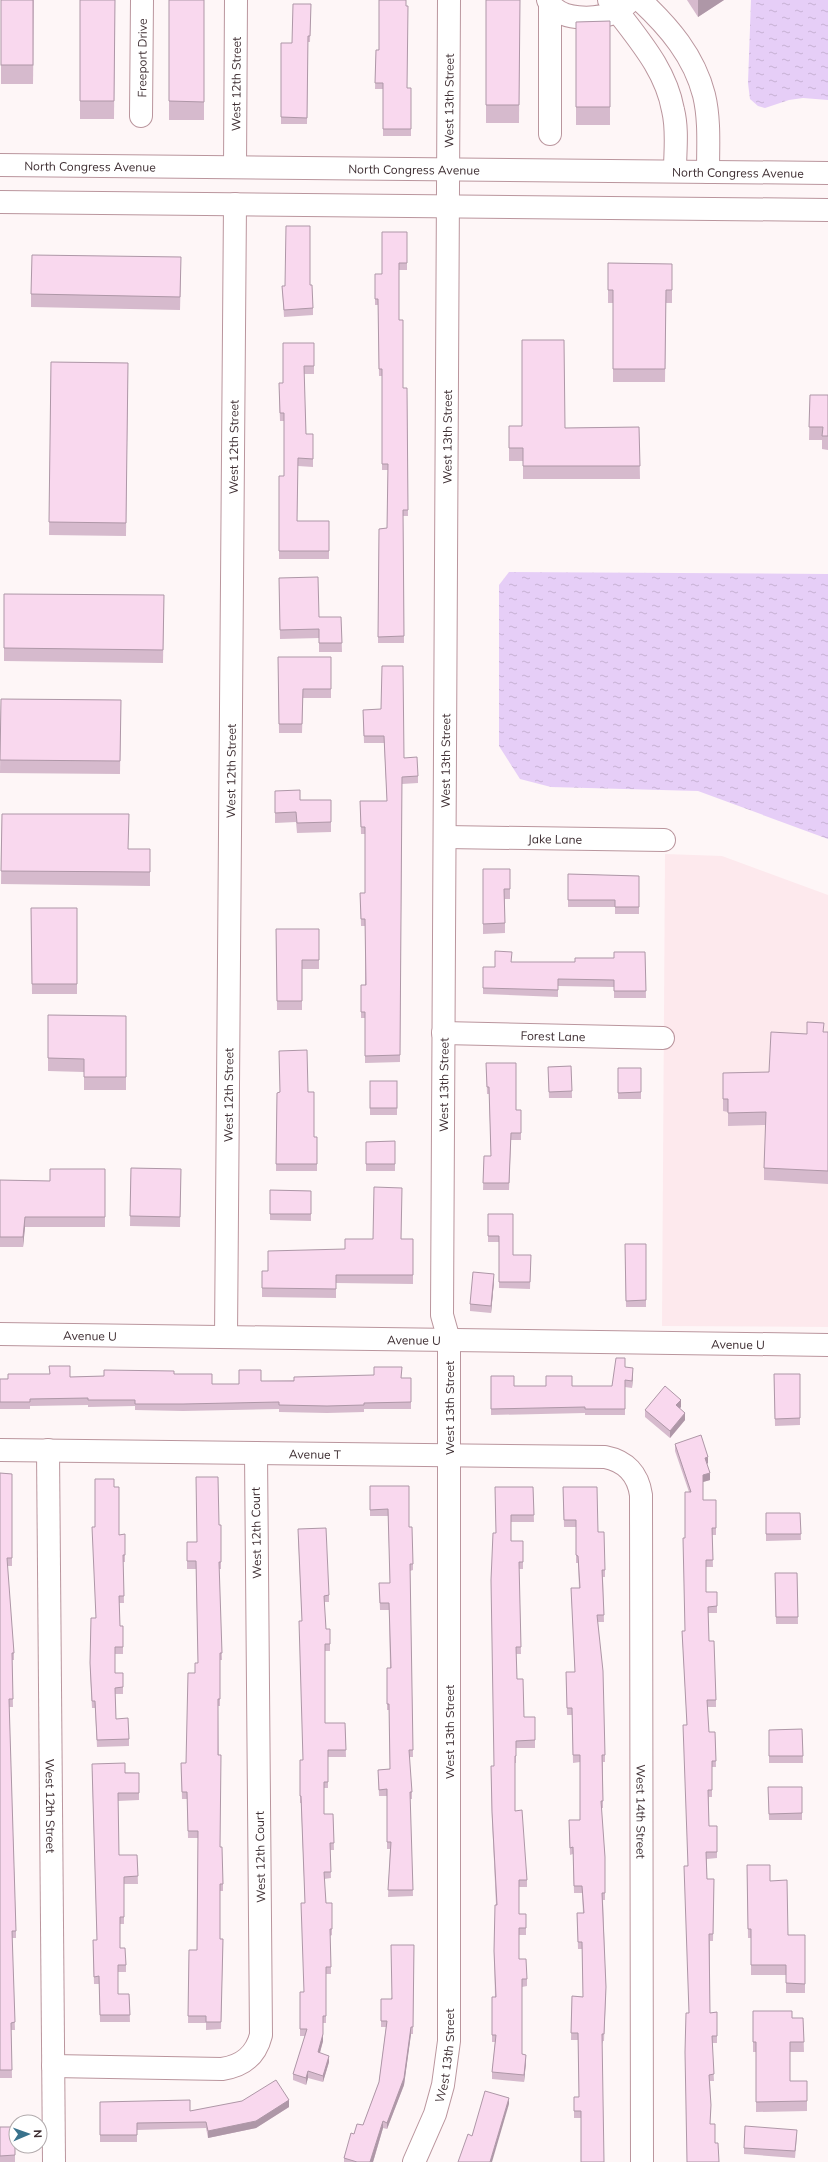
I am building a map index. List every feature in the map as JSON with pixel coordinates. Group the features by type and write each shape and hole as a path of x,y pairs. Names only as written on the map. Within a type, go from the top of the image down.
{"street":[{"name":"Freeport Drive","path":"141,116 142,0"},
{"name":"West 12th Street","path":"235,167 236,0"},
{"name":"West 13th Street","path":"414,2162 435,2114 444,2085 450,2041 449,1340 442,1315 448,0"},
{"path":"640,0 666,25 678,40 692,66 704,96 708,121 708,172"},
{"path":"549,2 556,11 575,16 598,17 619,4 653,59 665,82 674,111 676,134 675,171"},
{"path":"549,2 550,134"},
{"path":"665,82 692,66"},
{"name":"North Congress Avenue","path":"0,165 828,173"},
{"path":"0,202 828,210"},
{"name":"West 12th Street","path":"226,1337 236,204"},
{"name":"Jake Lane","path":"445,837 664,840"},
{"name":"Forest Lane","path":"443,1033 663,1038"},
{"name":"Avenue U","path":"0,1334 828,1345"},
{"name":"Avenue T","path":"0,1450 605,1457 617,1460 628,1466"},
{"name":"West 12th Street","path":"48,1450 54,2162"},
{"name":"West 12th Court","path":"53,2066 222,2069 234,2067 240,2064 251,2057 258,2047 261,2035 256,1453"},
{"name":"West 14th Street","path":"628,1466 640,1483 641,1495 642,2162"}],"shaded area":[{"path":"665,854 722,856 828,895 828,1327 662,1326"}],"water":[{"path":"751,0 828,0 828,100 803,98 789,100 765,108 758,106 750,99 748,83"},
{"path":"509,572 828,574 828,839 698,791 551,787 520,779 499,746 499,585"}],"building":[{"path":"1,0 33,0 33,65 1,65"},
{"path":"80,0 115,0 114,101 80,101"},
{"path":"169,0 204,0 204,102 169,101"},
{"path":"379,0 406,0 406,6 408,6 407,88 411,88 411,129 383,129 383,83 375,83 376,50 379,50"},
{"path":"486,0 520,0 519,105 486,105"},
{"path":"293,4 311,4 310,36 308,36 307,118 281,117 281,43 292,43"},
{"path":"610,21 610,107 576,107 576,22"},
{"path":"286,226 310,226 310,285 312,285 313,308 284,310 282,286 285,286"},
{"path":"382,232 407,232 407,263 399,263 399,320 403,320 403,388 407,388 408,510 403,510 404,636 378,637 379,529 387,528 388,464 382,464 382,369 379,369 378,299 375,299 375,274 382,274"},
{"path":"32,255 181,257 180,297 31,294"},
{"path":"608,263 672,264 672,290 666,290 665,369 613,369 613,290 608,290"},
{"path":"522,340 564,340 565,428 639,427 640,466 523,466 523,448 509,448 509,426 522,426"},
{"path":"283,343 314,343 314,366 304,366 306,434 313,434 313,459 298,458 297,521 329,521 329,551 279,551 279,476 284,476 284,413 280,413 279,383 283,383"},
{"path":"51,362 128,363 126,523 49,522"},
{"path":"810,395 828,395 828,436 822,436 823,427 809,427"},
{"path":"318,577 319,617 341,617 342,643 319,643 319,629 280,630 279,578"},
{"path":"4,594 164,595 163,650 4,648"},
{"path":"278,657 331,657 331,689 303,689 302,724 279,724"},
{"path":"382,666 403,666 404,758 417,757 418,776 402,777 400,1055 365,1056 365,1012 361,1012 361,985 366,985 365,919 361,919 360,893 365,893 365,827 361,827 360,801 387,801 384,736 364,736 363,710 381,709"},
{"path":"1,699 121,700 120,761 0,760"},
{"path":"300,790 300,800 331,800 331,822 297,823 296,812 275,813 275,791"},
{"path":"2,814 129,814 128,849 150,849 150,872 1,871"},
{"path":"483,869 510,869 510,889 504,889 505,923 483,924"},
{"path":"568,874 639,876 639,907 615,907 615,900 568,900"},
{"path":"31,908 77,908 77,984 32,984"},
{"path":"276,929 319,929 319,960 302,960 302,1001 277,1001"},
{"path":"495,951 512,952 511,962 575,962 575,958 614,958 614,952 645,952 646,991 614,991 614,980 558,979 558,990 483,988 483,967 495,967"},
{"path":"48,1015 126,1016 126,1077 84,1077 84,1059 48,1058"},
{"path":"807,1022 824,1023 823,1032 828,1032 828,1171 764,1168 766,1112 728,1113 728,1099 723,1099 723,1073 769,1072 771,1032 807,1034"},
{"path":"307,1050 308,1092 314,1092 314,1137 317,1137 317,1164 276,1164 277,1093 280,1092 279,1051"},
{"path":"486,1063 516,1063 516,1110 521,1110 521,1133 511,1133 509,1183 483,1183 484,1156 491,1156 489,1087 487,1087"},
{"path":"571,1066 572,1091 549,1092 548,1067"},
{"path":"618,1068 641,1068 641,1092 618,1093"},
{"path":"370,1081 397,1081 397,1108 370,1108"},
{"path":"395,1141 395,1164 366,1164 366,1142"},
{"path":"131,1168 181,1169 180,1217 130,1216"},
{"path":"50,1169 105,1169 105,1217 25,1217 23,1237 0,1237 0,1180 50,1181"},
{"path":"374,1187 402,1188 401,1239 413,1239 413,1275 336,1275 336,1289 262,1288 262,1271 268,1271 268,1251 345,1249 345,1239 373,1239"},
{"path":"270,1190 311,1191 311,1214 270,1214"},
{"path":"488,1214 513,1214 513,1255 531,1255 530,1282 499,1282 499,1236 488,1236"},
{"path":"625,1244 646,1244 646,1300 626,1301"},
{"path":"473,1272 494,1274 491,1306 470,1304"},
{"path":"616,1358 625,1358 625,1367 633,1368 632,1381 625,1380 625,1409 585,1409 585,1407 491,1409 491,1376 514,1376 514,1386 546,1386 546,1376 572,1376 572,1386 612,1386"},
{"path":"49,1366 70,1366 70,1377 104,1376 104,1370 174,1371 174,1374 212,1374 212,1384 239,1384 239,1370 261,1370 261,1381 294,1381 294,1377 374,1375 374,1367 402,1367 401,1378 411,1378 411,1402 364,1403 364,1405 327,1406 279,1405 279,1402 135,1404 135,1400 88,1400 88,1398 30,1399 30,1402 0,1402 0,1379 8,1379 8,1374 50,1374"},
{"path":"774,1374 800,1374 800,1418 775,1419"},
{"path":"665,1386 681,1400 676,1405 685,1413 670,1431 645,1410"},
{"path":"701,1435 708,1457 705,1458 710,1473 703,1475 703,1500 716,1500 716,1528 712,1528 713,1560 706,1560 706,1592 717,1592 717,1606 708,1607 709,1641 714,1641 716,1700 707,1700 709,1732 715,1732 716,1761 712,1761 712,1790 708,1790 709,1826 717,1826 717,1852 706,1852 707,1879 714,1879 713,1934 709,1934 710,2013 717,2012 717,2036 712,2036 714,2074 709,2075 711,2105 710,2124 715,2124 715,2143 718,2143 719,2162 687,2162 685,2052 686,2013 689,2013 684,1866 688,1866 683,1725 687,1725 682,1631 685,1631 683,1538 685,1538 685,1492 691,1492 675,1444"},
{"path":"0,1473 12,1474 12,1558 7,1558 14,1653 12,1653 13,1699 9,1699 16,1931 12,1931 15,2022 11,2023 12,2070 0,2070"},
{"path":"196,1477 218,1477 219,1525 221,1525 221,1562 219,1562 222,1653 220,1653 220,1699 218,1699 218,1755 221,1755 220,1847 222,1847 223,1884 220,1884 220,1939 223,1939 221,2022 206,2022 206,2016 188,2016 189,1950 197,1950 198,1831 188,1831 187,1792 182,1792 181,1763 186,1763 188,1673 195,1673 195,1663 198,1663 196,1561 187,1561 187,1542 197,1542"},
{"path":"95,1479 114,1479 114,1487 119,1487 119,1535 125,1534 125,1555 123,1555 124,1596 119,1596 120,1626 123,1626 123,1647 115,1647 115,1673 123,1673 123,1687 115,1688 116,1719 128,1718 129,1739 97,1740 95,1701 92,1701 90,1663 91,1618 96,1618 92,1527 95,1527"},
{"path":"370,1486 409,1486 409,1527 412,1527 413,1564 410,1564 413,1750 409,1750 412,1792 410,1792 413,1890 388,1890 391,1842 387,1842 387,1789 379,1790 378,1770 390,1769 389,1704 387,1704 387,1668 391,1668 389,1603 380,1603 379,1583 390,1583 388,1509 370,1510"},
{"path":"495,1487 533,1487 534,1515 511,1515 511,1541 523,1541 523,1562 519,1562 521,1647 516,1647 517,1679 523,1679 524,1717 535,1717 535,1740 516,1741 515,1756 515,1811 522,1810 527,1880 519,1880 519,1914 526,1914 526,1928 519,1928 519,1959 526,1959 527,1979 522,1979 522,2054 526,2055 524,2075 492,2072 496,2035 492,2035 492,1997 496,1997 494,1951 495,1905 497,1905 491,1766 494,1766 491,1580 493,1533 496,1533"},
{"path":"563,1487 597,1487 598,1532 604,1532 605,1570 602,1570 604,1615 597,1615 603,1671 605,1755 602,1755 603,1801 601,1801 605,1857 605,1893 602,1893 606,1987 604,2034 602,2034 604,2162 581,2162 581,2111 574,2111 574,2097 579,2097 578,2033 571,2033 572,1996 583,1997 582,1942 578,1942 577,1913 584,1913 582,1886 574,1886 573,1847 570,1848 569,1820 580,1820 580,1755 573,1755 572,1708 567,1708 566,1672 575,1672 571,1588 580,1588 578,1556 576,1555 576,1520 564,1520"},
{"path":"766,1513 800,1513 801,1534 766,1534"},
{"path":"326,1528 329,1595 324,1596 326,1629 330,1629 330,1644 325,1644 325,1723 345,1723 346,1750 328,1750 328,1782 324,1782 324,1814 333,1814 334,1843 330,1843 331,1872 324,1872 326,1903 332,1903 332,1929 330,1929 331,1967 326,1967 326,2016 323,2016 323,2034 318,2052 329,2056 323,2076 308,2071 306,2078 293,2074 307,2029 300,2029 300,1992 304,1992 301,1903 305,1903 300,1796 300,1760 303,1760 299,1621 302,1621 298,1529"},
{"path":"775,1573 797,1573 798,1617 776,1617"},
{"path":"802,1729 803,1756 769,1756 769,1730"},
{"path":"125,1763 125,1773 139,1773 139,1793 118,1793 119,1855 137,1855 138,1876 124,1877 124,1917 120,1917 120,1948 125,1948 126,1965 118,1965 118,1994 129,1994 130,2015 100,2015 99,1976 94,1977 93,1940 97,1940 92,1764"},
{"path":"768,1787 802,1787 802,1813 769,1814"},
{"path":"747,1865 770,1865 770,1881 787,1880 788,1935 805,1935 805,1984 786,1983 786,1965 751,1965 751,1929 748,1929"},
{"path":"391,1945 414,1945 413,2027 411,2027 404,2078 387,2123 383,2121 370,2162 357,2162 344,2158 351,2133 354,2134 357,2124 363,2125 379,2082 387,2021 381,2021 381,1999 392,1999"},
{"path":"753,2011 792,2011 792,2018 803,2018 804,2042 790,2042 790,2081 807,2081 807,2101 756,2102 756,2042 753,2042"},
{"path":"276,2080 289,2100 256,2121 208,2131 206,2122 137,2123 137,2135 100,2135 100,2102 190,2100 190,2111 242,2101"},
{"path":"485,2091 509,2098 490,2162 458,2162 468,2134 472,2136"},
{"path":"745,2126 797,2130 795,2151 744,2148"},
{"path":"0,2127 8,2127 8,2154 15,2155 0,2156"}]}
